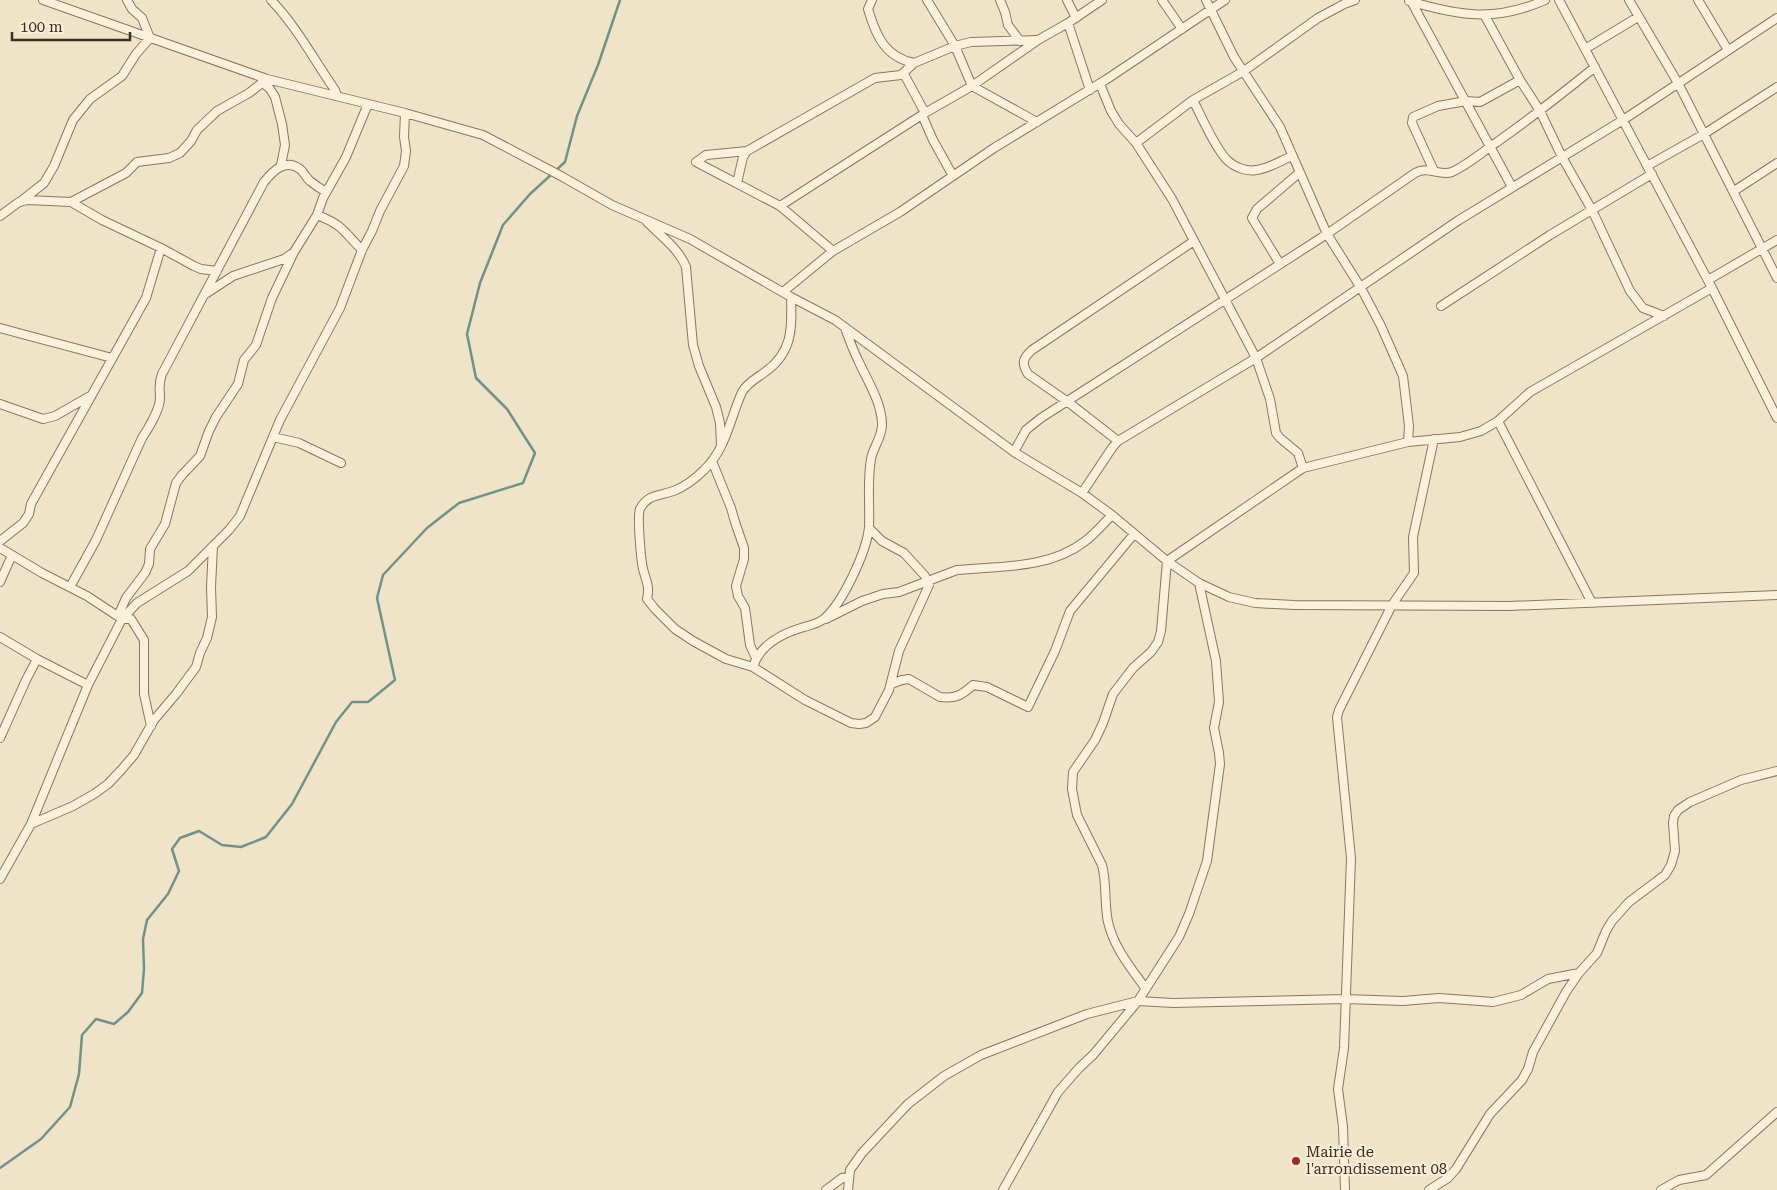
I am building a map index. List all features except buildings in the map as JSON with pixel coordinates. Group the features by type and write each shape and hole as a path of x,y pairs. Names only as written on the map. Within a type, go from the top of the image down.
{"street":[{"path":"43,0 264,81 405,113 483,135 612,205 690,239 835,320 1014,452 1082,493 1112,515 1167,561 1200,583 1229,596 1255,602 1294,605 1509,606 1777,595"},
{"path":"127,0 132,9 142,18 150,38"},
{"path":"271,0 284,13 306,45 335,90 336,96"},
{"path":"872,0 868,9 882,43 899,59 914,63"},
{"path":"927,0 955,46 972,86 1037,122"},
{"path":"1000,0 1006,12 1008,24 1020,41"},
{"path":"1067,0 1076,18"},
{"path":"780,206 923,114 972,86 1038,40 1102,0"},
{"path":"1162,0 1182,29"},
{"path":"1206,0 1244,72 1280,127 1327,234 1381,326 1403,376 1408,442"},
{"path":"782,292 833,250 900,212 1037,122 1100,84 1225,0"},
{"path":"1136,143 1193,100 1244,72 1318,18 1355,0"},
{"path":"1409,1 1438,10 1485,16 1522,9 1546,0"},
{"path":"1559,0 1708,280 1777,418"},
{"path":"1629,0 1678,83 1777,278"},
{"path":"1698,0 1728,50"},
{"path":"1409,1 1512,187"},
{"path":"1485,16 1520,80 1540,111 1592,210 1637,302 1643,308 1664,316"},
{"path":"1585,49 1638,17"},
{"path":"1082,493 1118,441 1256,358 1459,220 1623,120 1777,18"},
{"path":"1068,23 1090,90"},
{"path":"0,216 44,183 54,166 73,120 90,99 122,76 136,54 150,38"},
{"path":"833,250 780,206 696,162 706,155 747,151 874,78 904,74 914,63 955,46 972,42 1038,40"},
{"path":"1014,452 1026,430 1032,425 1151,346 1327,234 1415,173 1421,170 1451,172 1473,160 1595,68"},
{"path":"904,74 933,140 953,176"},
{"path":"1434,171 1412,123 1412,119 1417,114 1438,106 1466,101 1480,102 1520,80"},
{"path":"264,81 275,97 282,124 285,145 281,165"},
{"path":"72,202 126,173 134,163 168,158 180,153 191,141 197,130 217,111 248,93 264,81"},
{"path":"1100,84 1111,111 1119,124 1136,143 1162,181 1225,299 1256,358 1270,398 1276,433 1298,453 1303,468"},
{"path":"1647,166 1704,134 1777,87"},
{"path":"1193,100 1211,135 1227,160 1234,165 1248,171 1257,170 1292,156"},
{"path":"0,879 31,824 88,685 120,617 126,598 145,573 149,564 150,549 166,524 176,483 200,456 208,431 238,384 244,360 256,345 272,298 294,252 317,215 326,192 346,157 368,104"},
{"path":"120,617 137,603 188,571 229,530 240,516 280,420 340,308 362,250 404,166 406,151 404,137 405,113"},
{"path":"737,183 743,157 747,151"},
{"path":"1734,191 1777,163"},
{"path":"70,587 96,540 149,426 160,400 158,386 162,374 264,182 281,165 289,164 299,169 310,181 326,192"},
{"path":"1280,264 1252,218 1257,209 1299,173"},
{"path":"1441,306 1550,235 1652,174"},
{"path":"19,202 27,200 72,202 102,220 162,248 194,266 217,271"},
{"path":"317,215 333,221 342,227 362,250"},
{"path":"645,219 684,261 693,345 699,366 716,407 720,423 722,447"},
{"path":"1708,280 1777,240"},
{"path":"1118,441 1028,374 1023,362 1025,356 1194,241"},
{"path":"0,541 23,523 29,514 34,499 146,298 162,248"},
{"path":"205,294 233,276 284,259 294,252"},
{"path":"1167,561 1303,468 1408,442 1467,435 1481,431 1498,421 1530,392 1712,288"},
{"path":"791,297 792,325 788,344 772,366 747,385 742,392 722,447 704,471 679,488 651,496 640,509 639,523 642,563 648,585 647,599 675,629 689,638 726,659 753,667 805,700 851,723 866,724 875,717 892,684 900,651 926,593 928,581"},
{"path":"0,328 112,358"},
{"path":"824,619 840,598 864,549 869,528 868,494 870,464 873,450 881,435 882,422 876,398 845,328"},
{"path":"0,404 43,419 55,416 91,396"},
{"path":"1498,421 1592,604"},
{"path":"273,437 299,443 341,463"},
{"path":"1345,1190 1344,1127 1338,1089 1344,1048 1351,858 1338,717 1339,710 1392,605 1414,573 1413,537 1434,439"},
{"path":"712,461 732,508 734,522 744,548 744,559 736,586 738,596 744,608 750,645 756,658"},
{"path":"753,667 756,658 781,635 824,619 862,601 899,592 957,570 1049,560 1068,552 1084,542 1112,515"},
{"path":"869,528 882,541 904,553 928,581"},
{"path":"892,684 909,679 944,697 964,694 973,685 987,686 1028,707 1056,651 1070,611 1134,534"},
{"path":"31,824 73,806 108,784 134,755 151,726 196,667 207,638 212,617 213,546"},
{"path":"0,548 42,573 88,596 120,617 131,619 144,640 144,694 151,726"},
{"path":"0,582 12,555"},
{"path":"1146,989 1126,961 1112,935 1108,921 1105,873 1077,815 1072,789 1072,777 1076,766 1096,740 1104,723 1113,694 1133,668 1151,652 1158,642 1161,631 1167,561"},
{"path":"1003,1190 1058,1092 1093,1055 1138,1001 1179,937 1207,861 1220,764 1214,728 1219,702 1216,661 1200,583"},
{"path":"0,636 37,659 88,685"},
{"path":"0,738 37,659"},
{"path":"1429,1190 1448,1178 1490,1114 1522,1080 1539,1040 1572,982 1597,953 1606,931 1619,912 1629,902 1665,875 1672,865 1675,850 1673,823 1674,816 1678,810 1690,802 1741,780 1777,771"},
{"path":"848,1190 850,1170 862,1153 908,1104 944,1076 981,1055 1015,1041 1050,1030 1087,1014 1138,1001 1173,1003 1345,999 1403,1001 1439,998 1493,1002 1520,995 1548,979 1579,973"},
{"path":"1661,1190 1679,1180 1706,1175 1777,1112"},
{"path":"826,1190 842,1178 848,1177"}],"waterway":[{"path":"0,1168 41,1139 70,1107 79,1074 82,1035 96,1019 114,1024 128,1012 142,993 144,969 143,939 147,920 168,894 179,871 172,849 180,838 199,831 222,845 241,847 266,837 292,804 336,722 352,702 368,702 395,680 377,598 383,575 427,528 459,503 523,483 535,453 507,409 476,378 467,334 480,283 503,225 530,194 565,162 577,116 598,65 620,0"}],"place":[{"name":"Mairie de l'arrondissement 08","path":"1296,1161"}]}
